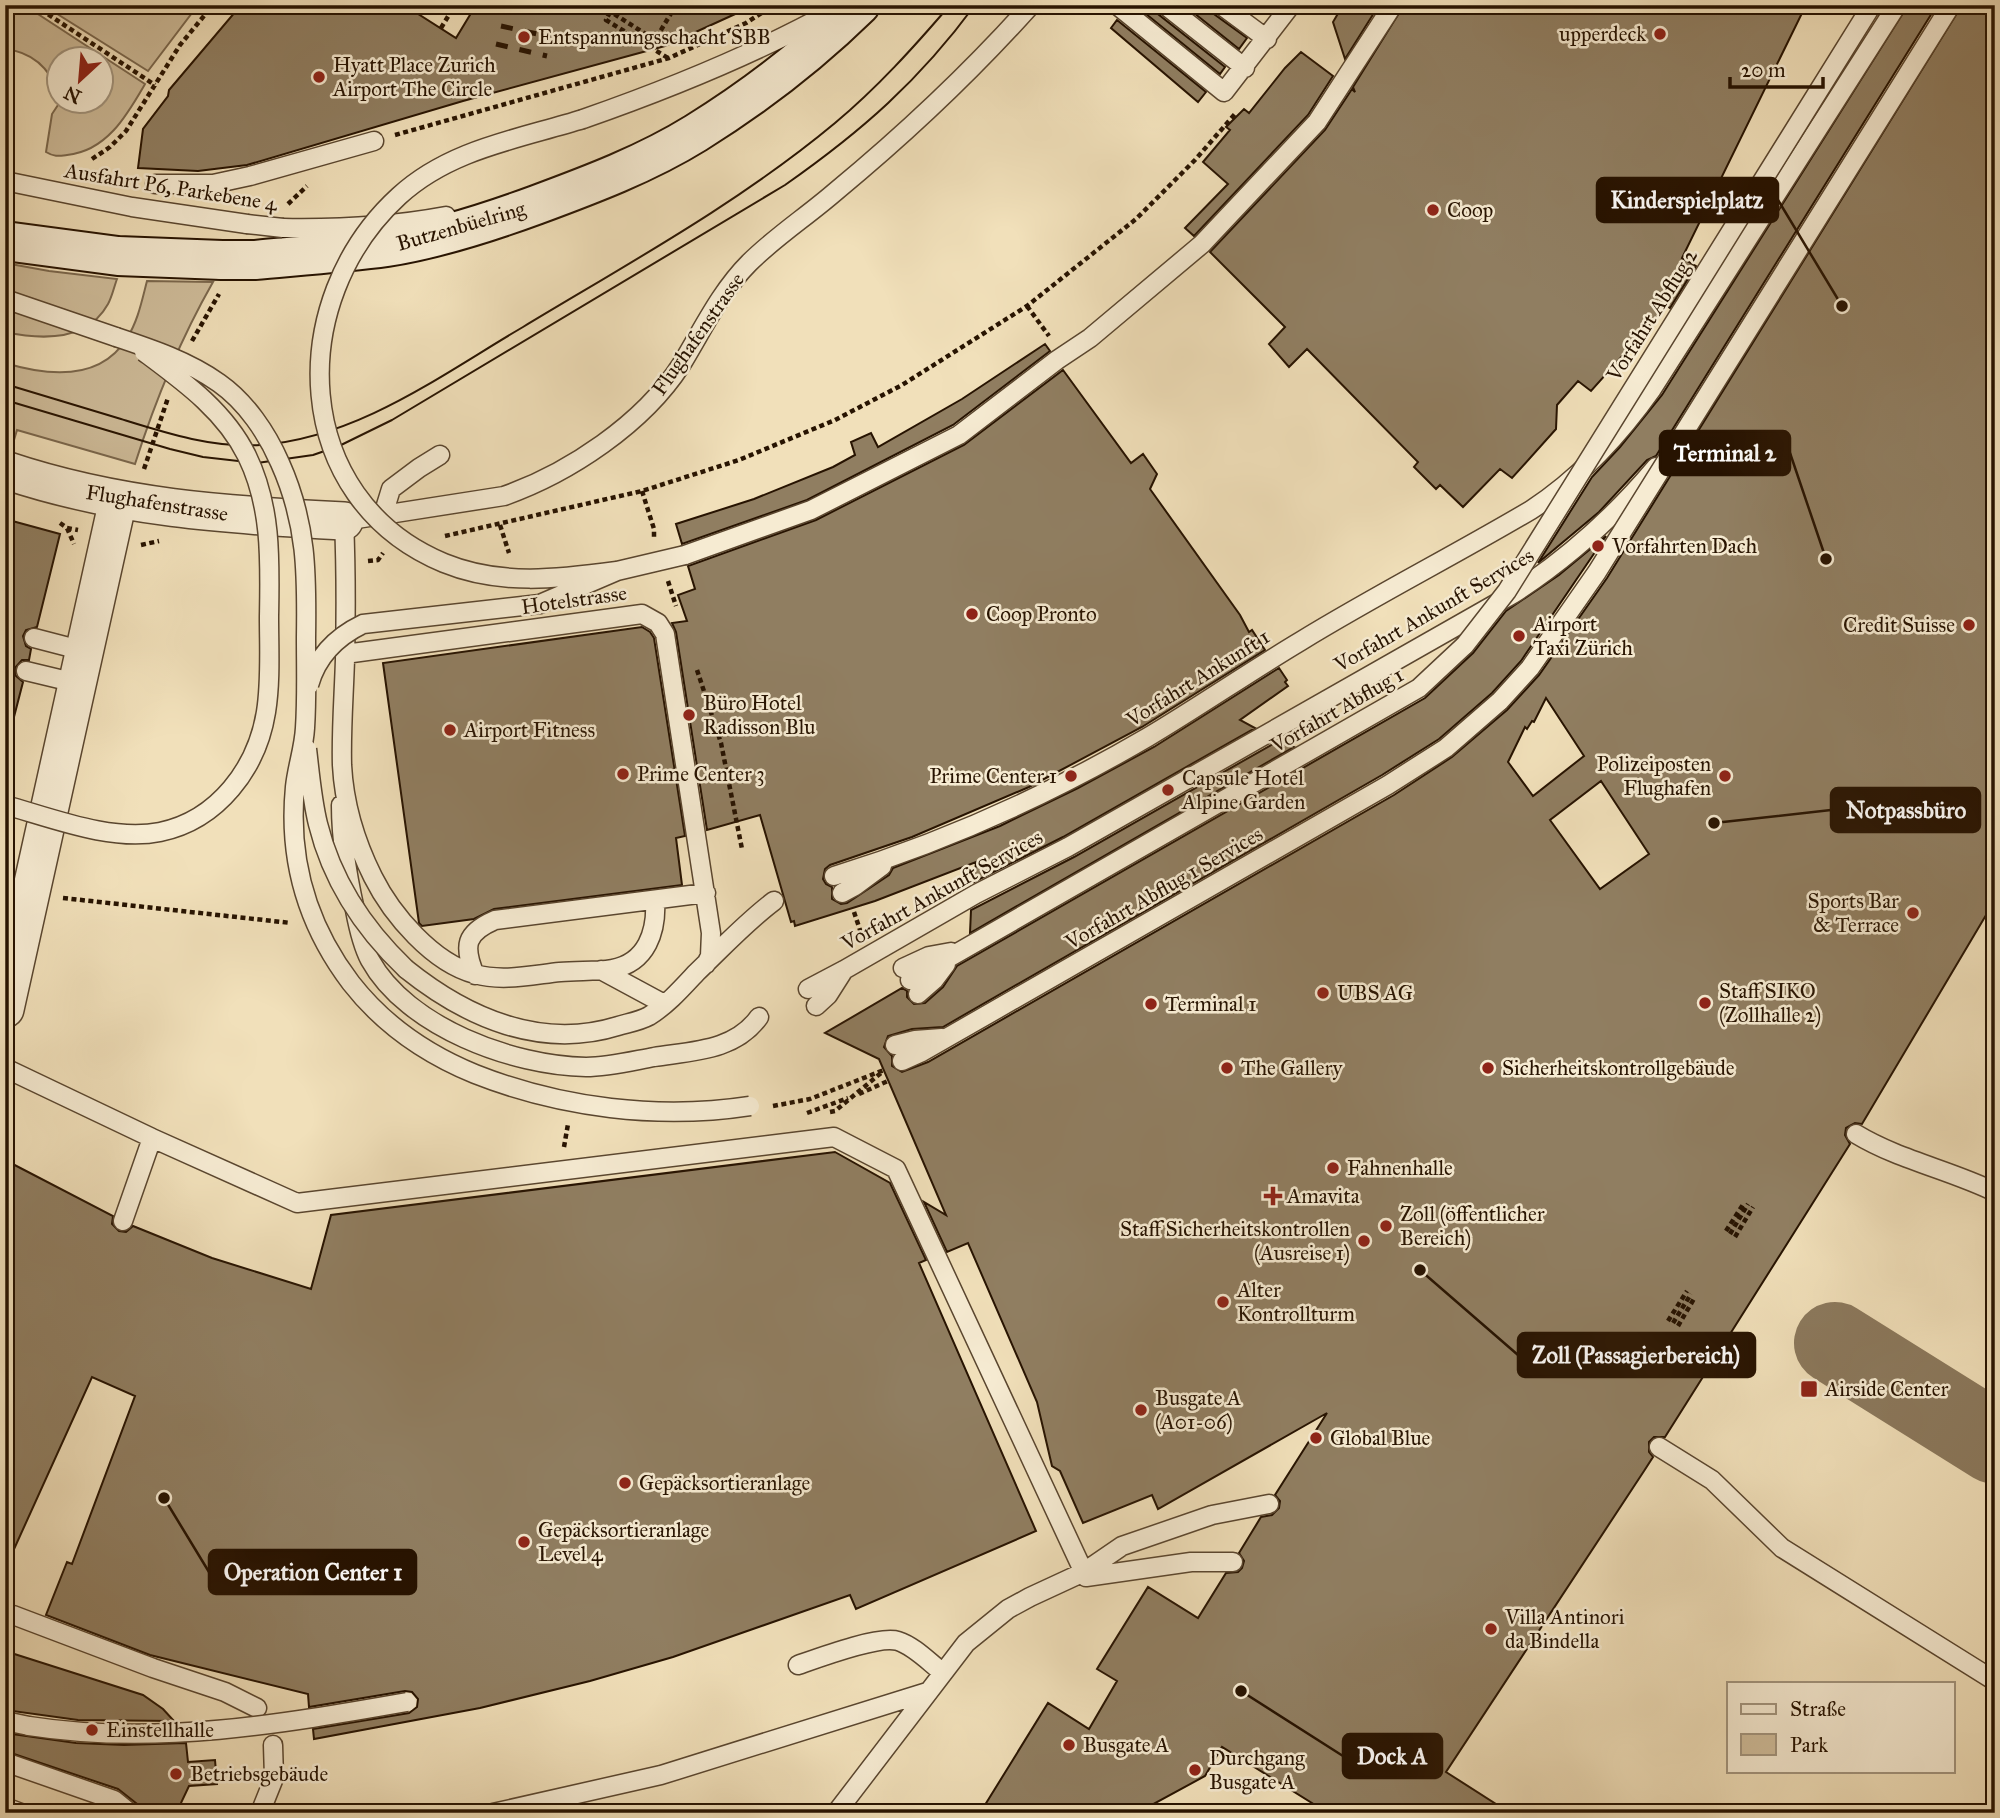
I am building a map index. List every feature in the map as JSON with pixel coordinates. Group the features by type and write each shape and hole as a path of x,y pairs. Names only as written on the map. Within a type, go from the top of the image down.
{"main road":[{"name":"Butzenbüelring","path":"5,241 135,258 237,257 386,247 471,227 578,189 652,157 705,127 766,84 860,5"}],"street":[{"name":"Flughafenstrasse","path":"5,470 59,486 130,487 233,515 344,521"},
{"path":"5,1009 80,667 130,487"}],"lane":[{"path":"844,5 774,43 659,92 583,119 459,156 417,181 386,209 359,242 342,272 331,300 318,357 320,400 330,442 356,492 386,527 419,551 465,570 516,579 568,578 617,571 685,555 811,510 959,435 1090,338 1202,244 1317,122 1393,5"},
{"name":"Flughafenstrasse","path":"344,521 471,502 516,492 584,456 620,431 679,368 723,294 746,266 785,230 833,194 906,130 962,77 1031,5"},
{"path":"1117,5 1224,92 1267,38 1285,7"},
{"path":"1165,5 1245,68"},
{"path":"1222,5 1267,38"},
{"name":"Vorfahrt Abflug 2","path":"1465,645 1507,591 1872,5"},
{"name":"Vorfahrt Ankunft 1","path":"897,856 996,816 1083,773 1177,720 1300,641 1514,520 1548,499 1580,473 1611,442 1639,407 1897,5"},
{"name":"Vorfahrt Abflug 1 Services","path":"899,1061 949,1037 1388,785 1446,748 1500,701 1530,668 1597,572 1952,5"},
{"name":"Vorfahrt Ankunft Services","path":"808,989 1068,847 1503,600 1550,569 1587,539 1639,487 1680,435 1952,5"},
{"path":"155,184 213,184 374,141"},
{"name":"Ausfahrt P6, Parkebene 4","path":"5,181 163,212 237,257 282,228 342,229 411,222 516,204 578,189"},
{"path":"7,299 177,359 221,384 247,409 275,451 291,489 305,547 307,568 305,732 295,787 294,811 297,859 305,899 326,945 359,993 402,1034 453,1065 515,1088 620,1109 696,1112 750,1107"},
{"path":"5,808 105,832 145,835 177,827 210,810 232,788 249,763 263,727 268,694 270,559 267,523 256,477 230,427 212,409 173,373 116,337"},
{"path":"383,515 391,489 440,455"},
{"path":"344,521 345,654 341,828 343,852 360,934 368,958 380,976 396,993 437,1024 473,1042 511,1056 560,1065 589,1067 717,1047 739,1038 759,1017"},
{"path":"306,698 315,669 330,646 363,624 540,604 617,571"},
{"name":"Hotelstrasse","path":"345,654 642,614 650,616 663,628 665,634 706,893 711,945 706,964"},
{"path":"34,638 80,667"},
{"name":"Vorfahrt Abflug 1","path":"962,951 1419,688 1465,645"},
{"path":"26,671 80,667"},
{"path":"305,732 318,823 343,889 374,937 424,984 469,1011 515,1028 539,1034 589,1034 647,1017 664,1004 747,922 774,901"},
{"path":"342,766 355,833 374,879 388,903 420,940 446,960 475,975 511,977 623,966 643,952 653,935 655,900"},
{"path":"5,808 46,821"},
{"path":"834,876 897,856"},
{"path":"842,893 897,856"},
{"path":"475,975 468,957 468,940 476,928 495,920 706,893"},
{"path":"962,951 934,980 910,981 929,956 962,951"},
{"path":"601,970 664,1004"},
{"path":"817,1006 844,971"},
{"path":"5,1068 298,1203 834,1137 896,1170 1085,1574"},
{"path":"1856,1134 1882,1148 1995,1192"},
{"path":"123,1221 152,1138"},
{"path":"1659,1447 1712,1480 1782,1548 1995,1681"},
{"path":"838,1811 966,1643 1008,1609 1085,1574 1122,1546 1212,1515 1269,1504"},
{"path":"1085,1574 1191,1562 1233,1563"},
{"path":"12,1617 225,1692 257,1708"},
{"path":"798,1665 829,1654 884,1640 896,1640 907,1645 942,1672"},
{"path":"493,1813 662,1775 927,1692"},
{"path":"5,1721 62,1731 131,1734 216,1730 268,1726 408,1702"},
{"path":"260,1813 274,1778 273,1745"},
{"path":"5,1762 114,1800 130,1813"},
{"path":"5,1807 21,1813"}],"path":[{"path":"34,5 155,85"},
{"path":"92,159 110,147 125,131 180,45 213,5"},
{"path":"441,28 455,5"},
{"path":"600,5 656,40 676,5"},
{"path":"374,141 669,58 746,23 775,5"},
{"path":"610,12 606,20 669,58"},
{"path":"500,525 642,491 739,460 835,421 902,385 1027,306 1136,219 1195,160 1237,111"},
{"path":"189,348 237,257"},
{"path":"1027,306 1050,336"},
{"path":"130,487 168,398"},
{"path":"642,491 654,529"},
{"path":"694,658 721,743 742,849"},
{"path":"796,1116 818,1110 899,1061"},
{"path":"1748,1205 1730,1234 1748,1205"},
{"path":"1673,1323 1691,1294"}],"green space":[{"path":"5,5 24,5 87,46 46,46 46,71 32,58 5,49"},
{"path":"43,5 198,5 148,71 116,51 116,46 108,46"},
{"path":"116,65 145,84 123,119 94,147 64,155 46,152 52,116 116,116"},
{"path":"5,263 117,279 108,304 88,326 76,332 48,337 19,335 5,332"},
{"path":"147,281 213,282 169,371 135,464 17,430 11,450 5,448 5,363 38,371 72,372 103,362 116,352 131,331"}],"building":[{"name":"Hyatt Place Zurich Airport The Circle","path":"241,5 404,5 456,38 476,5 755,5 665,46 463,101 247,165 198,171 138,168 143,129 168,96 169,90"},
{"path":"1135,5 1154,5 1158,14 1225,67 1220,74"},
{"path":"1184,5 1210,5 1214,14 1247,38 1239,49"},
{"path":"1343,5 1379,5 1345,59 1333,22"},
{"path":"1404,5 1806,5 1682,258 1696,266 1670,308 1667,306 1591,391 1578,381 1557,405 1556,429 1512,478 1500,469 1463,507 1440,485 1436,489 1414,467 1418,462 1307,349 1289,367 1269,344 1285,327 1210,252 1325,130 1352,89 1355,92 1353,87"},
{"path":"1908,5 1937,5 1656,456 1647,460 1599,512 1538,563 1592,477 1662,395"},
{"path":"1962,5 1995,5 1995,900 1862,1124 1855,1123 1846,1128 1845,1135 1850,1144 1665,1437 1654,1437 1649,1442 1649,1452 1653,1457 1446,1772 1510,1813 1328,1813 1222,1747 1205,1776 1137,1813 980,1813 1048,1703 1089,1729 1117,1681 1097,1669 1148,1587 1198,1618 1226,1573 1238,1572 1242,1568 1244,1561 1239,1553 1261,1517 1272,1515 1279,1508 1280,1501 1275,1495 1327,1413 1158,1509 1152,1495 1083,1523 1060,1471 1052,1466 1037,1402 968,1243 947,1252 924,1202 946,1215 879,1059 825,1033 902,988 907,991 907,997 914,1004 925,1003 943,987 957,966 1425,698 1473,653 1506,611 1559,575 1606,536 1521,661 1492,693 1439,739 1382,775 943,1027 912,1029 888,1036 884,1047 892,1056 892,1066 902,1072 928,1062 1394,795 1452,757 1507,710 1539,675 1607,578","holes":["1546,698 1584,756 1533,796 1508,762 1525,727 1527,729 1532,721 1534,722","1601,781 1649,854 1600,889 1550,820"]},
{"path":"1117,20 1206,92 1198,102 1111,28"},
{"path":"1301,52 1333,76 1308,115 1194,236 1185,228 1228,184 1203,162 1230,130 1226,127 1244,109 1249,113"},
{"path":"1045,344 1050,351 953,425 807,500 682,544 676,524 754,499 833,467 855,455 851,442 871,433 878,447 962,399"},
{"path":"1063,370 1131,463 1143,454 1157,474 1150,489 1240,615 1249,632 1252,630 1265,650 1142,727 1029,787 912,837 830,865 825,869 823,879 832,887 832,899 841,904 847,903 889,875 893,868 1000,826 1078,788 1154,747 1279,668 1288,686 1240,720 1255,728 1063,837 974,882 976,862 875,901 795,926 794,921 791,922 760,815 707,830 676,632 672,623 687,621 678,595 695,589 688,566 816,520 964,445"},
{"path":"5,519 60,534 37,627 26,630 23,636 26,646 31,649 29,660 22,660 15,668 15,675 23,682 14,717 5,716"},
{"name":"Prime Center 3","path":"642,627 654,638 685,836 676,838 682,885 494,909 474,919 422,926 419,923 383,663"},
{"path":"1280,740 1294,747 970,933 971,910 1074,857"},
{"name":"Gepäcksortieranlage","path":"835,1152 890,1183 926,1260 919,1263 1036,1531 856,1609 850,1595 673,1657 590,1681 480,1708 314,1739 313,1729 409,1713 417,1707 418,1699 412,1692 405,1691 309,1707 308,1694 150,1655 46,1615 67,1562 72,1564 135,1396 92,1377 5,1569 5,1160 113,1216 112,1224 119,1231 126,1232 133,1226 212,1258 311,1289 331,1215"},
{"path":"5,1651 143,1695 163,1709 174,1721 78,1720 5,1710"},
{"path":"5,1733 76,1743 186,1743 188,1762 215,1760 217,1784 189,1786 173,1813 141,1813 137,1804 118,1789 5,1751"}],"taxiway":[{"path":"1835,1343 1995,1443"}],"tram line":[{"path":"5,384 172,434 224,444 260,445 296,440 365,417 430,384 683,231 761,180 866,96 950,5"},
{"path":"5,400 203,457 257,463 313,455 339,446 392,420 785,185 839,145 888,103 933,58 975,5"}],"railway":[{"path":"501,26 551,37"},
{"path":"496,44 547,56"}],"place":[{"name":"upperdeck","path":"1660,34"},
{"name":"Entspannungsschacht SBB","path":"524,37"},
{"name":"Hyatt Place Zurich Airport The Circle","path":"319,77"},
{"name":"Coop","path":"1433,210"},
{"name":"Kinderspielplatz","path":"1842,306"},
{"name":"Vorfahrten Dach","path":"1598,546"},
{"name":"Terminal 2","path":"1826,559"},
{"name":"Coop Pronto","path":"972,614"},
{"name":"Credit Suisse","path":"1969,625"},
{"name":"Airport Taxi Zürich","path":"1519,636"},
{"name":"Büro Hotel Radisson Blu","path":"689,715"},
{"name":"Airport Fitness","path":"450,730"},
{"name":"Prime Center 3","path":"623,774"},
{"name":"Prime Center 1","path":"1071,776"},
{"name":"Polizeiposten Flughafen","path":"1725,776"},
{"name":"Capsule Hotel Alpine Garden","path":"1168,790"},
{"name":"Notpassbüro","path":"1714,823"},
{"name":"Sports Bar & Terrace","path":"1913,913"},
{"name":"UBS AG","path":"1323,993"},
{"name":"Staff SIKO (Zollhalle 2)","path":"1705,1003"},
{"name":"Terminal 1","path":"1151,1004"},
{"name":"The Gallery","path":"1227,1068"},
{"name":"Sicherheitskontrollgebäude","path":"1488,1068"},
{"name":"Fahnenhalle","path":"1333,1168"},
{"name":"Amavita","path":"1273,1196"},
{"name":"Zoll (öffentlicher Bereich)","path":"1386,1226"},
{"name":"Staff Sicherheitskontrollen (Ausreise 1)","path":"1364,1241"},
{"name":"Zoll (Passagierbereich)","path":"1420,1270"},
{"name":"Alter Kontrollturm","path":"1223,1302"},
{"name":"Airside Center","path":"1809,1389"},
{"name":"Busgate A (A01-06)","path":"1141,1410"},
{"name":"Global Blue","path":"1316,1438"},
{"name":"Gepäcksortieranlage","path":"625,1483"},
{"name":"Operation Center 1","path":"164,1498"},
{"name":"Gepäcksortieranlage Level 4","path":"524,1542"},
{"name":"Villa Antinori da Bindella","path":"1491,1629"},
{"name":"Dock A","path":"1241,1691"},
{"name":"Einstellhalle","path":"92,1730"},
{"name":"Busgate A","path":"1069,1745"},
{"name":"Durchgang Busgate A","path":"1195,1770"},
{"name":"Betriebsgebäude","path":"176,1774"}]}
